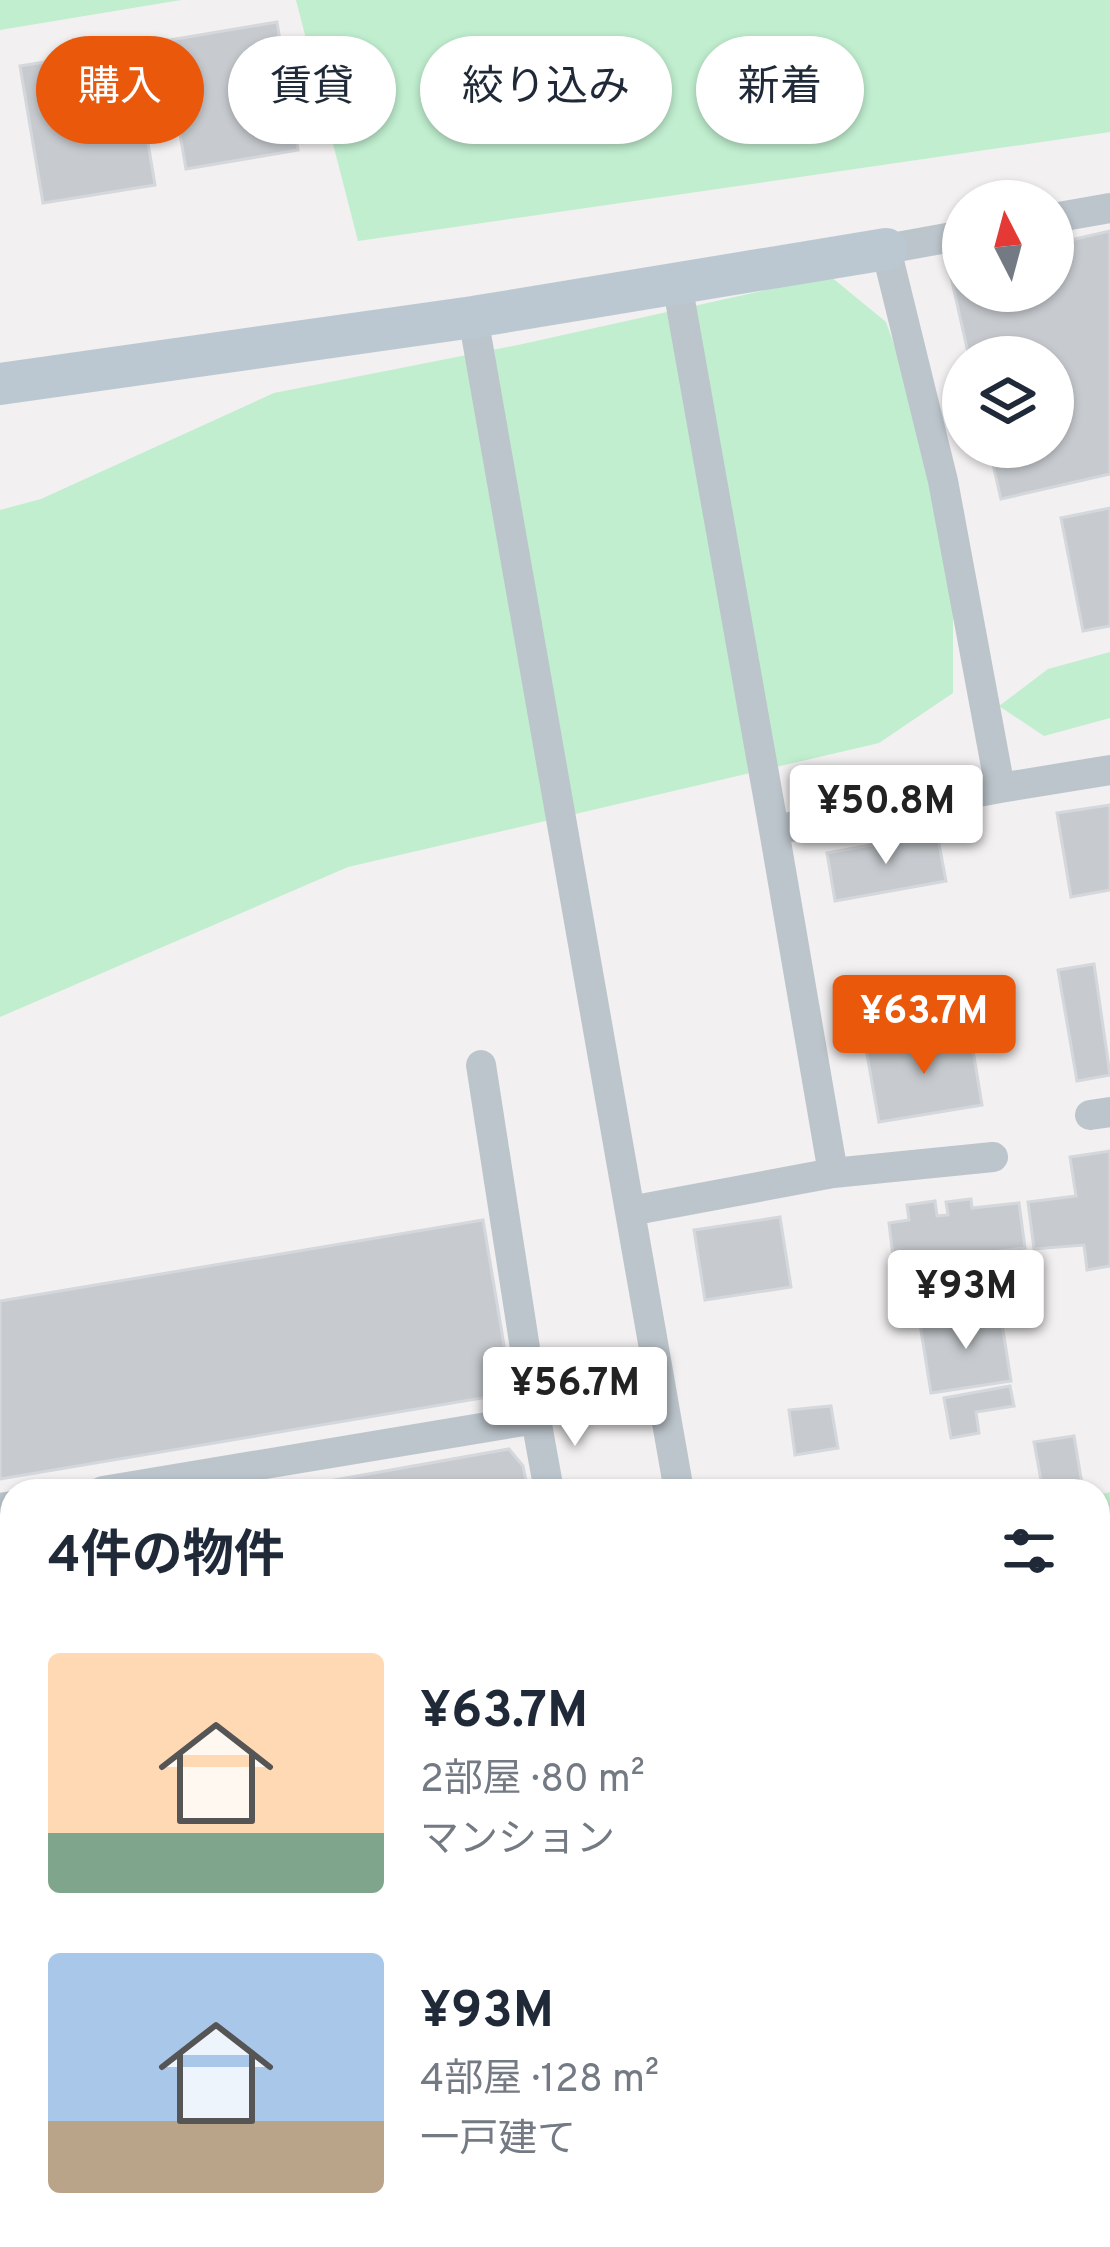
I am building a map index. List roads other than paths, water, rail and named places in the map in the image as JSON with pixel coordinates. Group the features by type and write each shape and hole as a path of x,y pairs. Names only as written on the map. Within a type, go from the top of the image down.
{"street":[{"path":"1074,214 1110,208"},
{"path":"0,384 473,317 942,239"},
{"path":"886,249 943,481 1000,788"},
{"path":"677,283 833,1173"},
{"path":"473,317 677,1479"},
{"path":"774,830 1110,770"},
{"path":"481,1065 547,1479"},
{"path":"630,1211 833,1173 993,1156"},
{"path":"176,1479 536,1419"}]}
